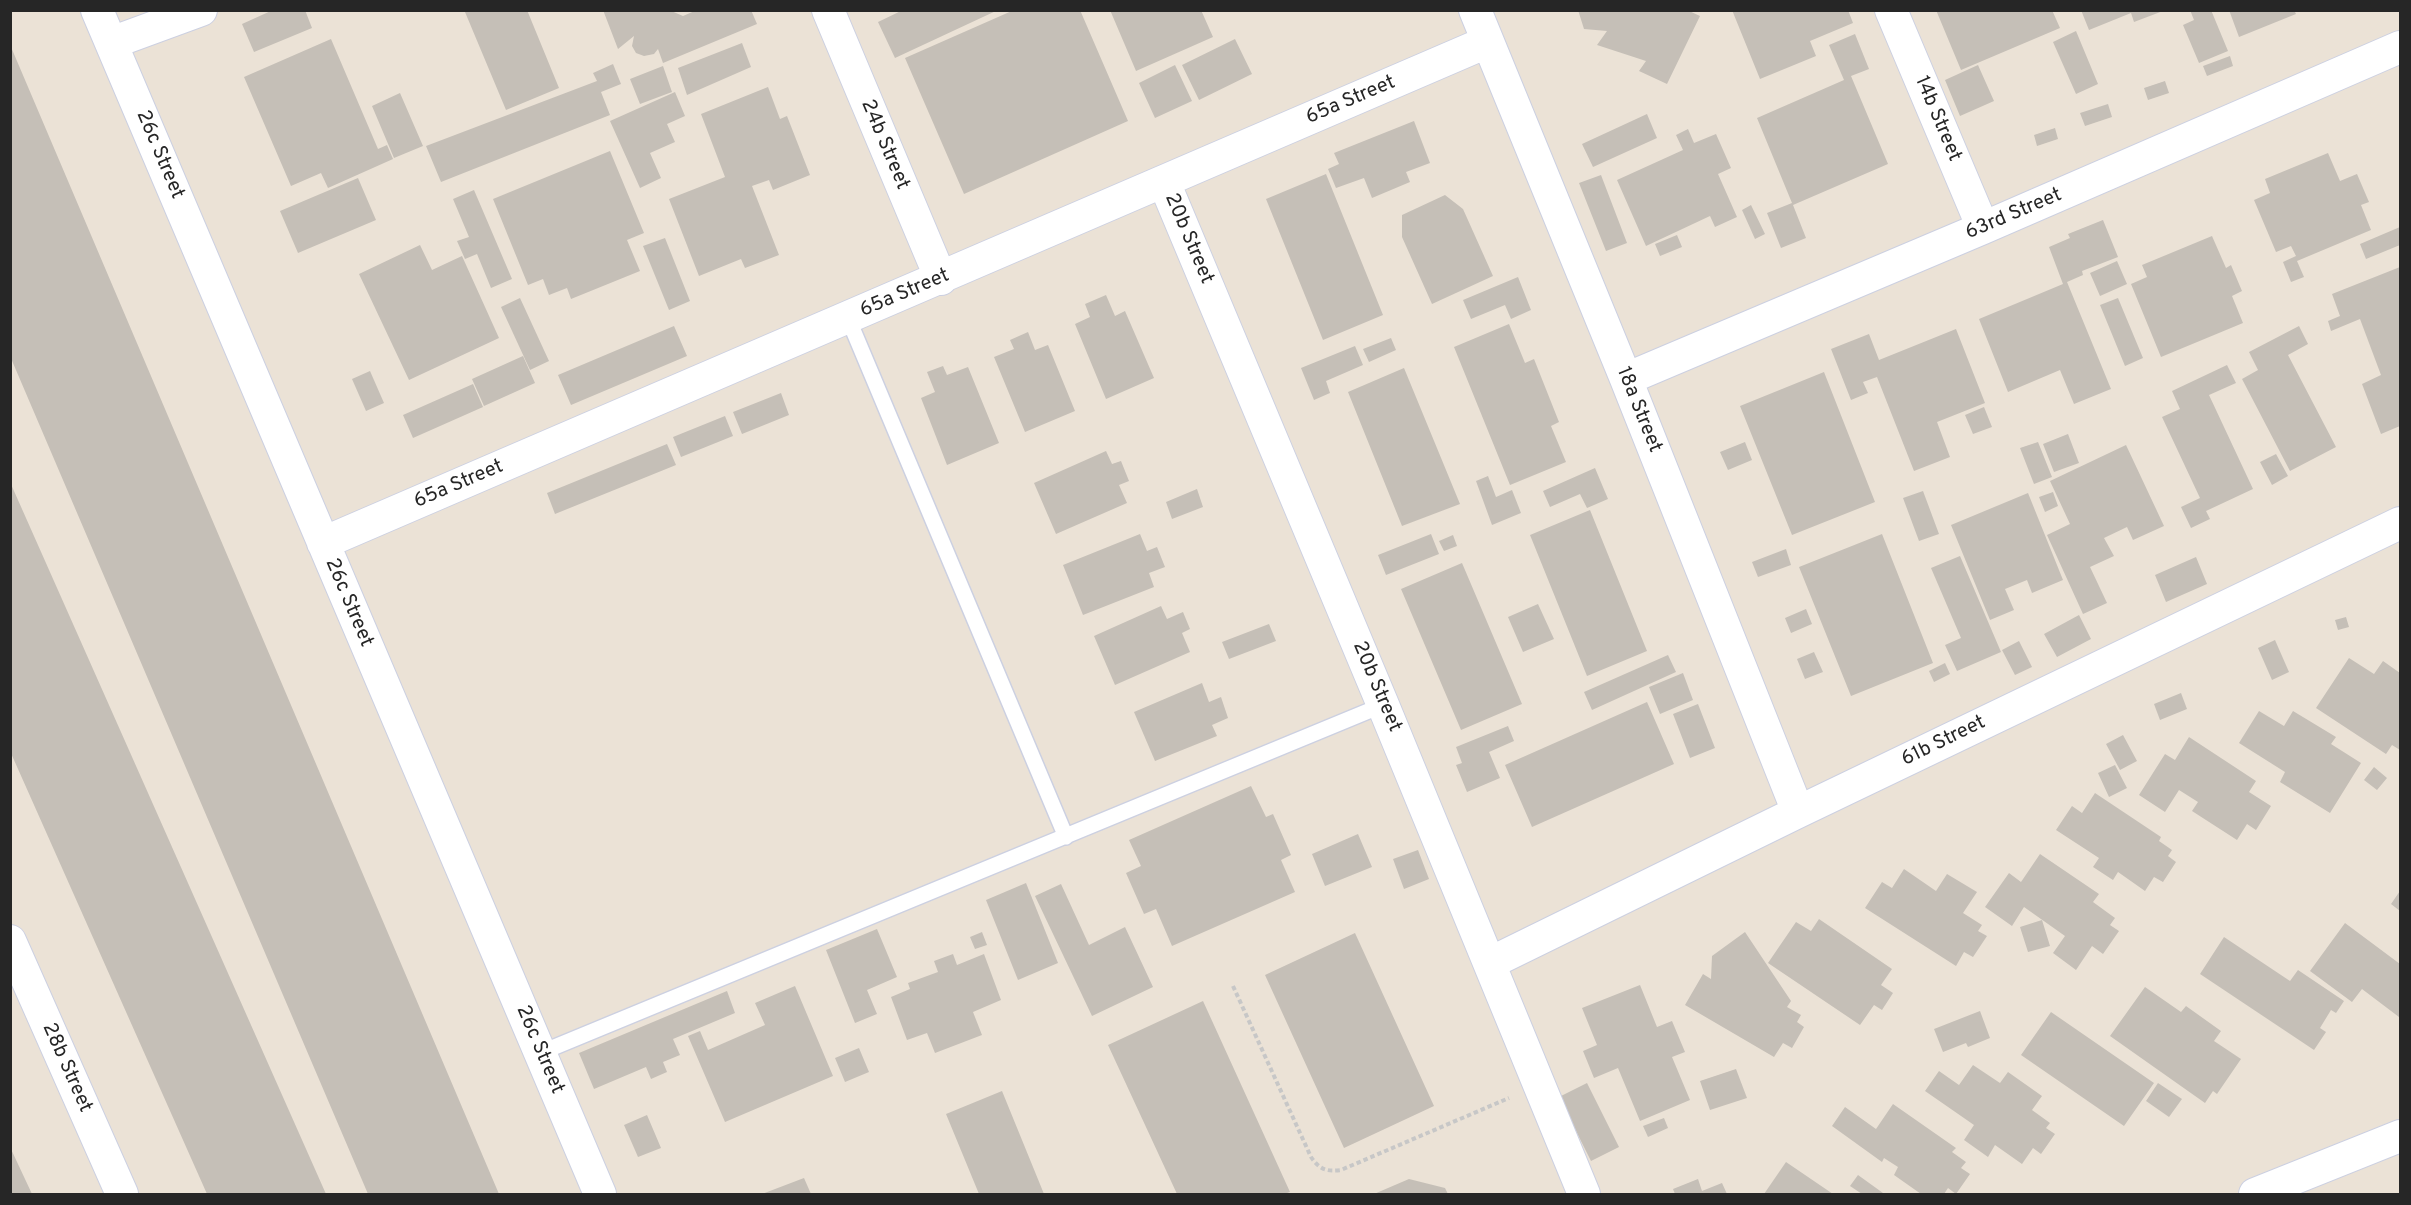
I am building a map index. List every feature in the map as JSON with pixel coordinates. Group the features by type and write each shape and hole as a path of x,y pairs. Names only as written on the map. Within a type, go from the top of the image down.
{"street":[{"name":"26c Street","path":"97,10 600,1194"},
{"path":"111,43 201,10"},
{"name":"24b Street","path":"828,10 941,279"},
{"name":"18a Street","path":"1475,10 1626,379 1798,812"},
{"name":"14b Street","path":"1891,10 1983,228"},
{"name":"65a Street","path":"323,543 941,279 1487,42"},
{"name":"63rd Street","path":"1626,379 1983,228 2400,47"},
{"name":"20b Street","path":"1164,182 1584,1194"},
{"name":"61b Street","path":"1490,963 1798,812 2400,523"},
{"name":"28b Street","path":"10,941 122,1194"},
{"path":"2255,1194 2398,1143"}],"lane":[{"path":"848,318 1066,837"},
{"path":"540,1053 1383,705"}],"path":[{"path":"1233,986 1311,1157 1318,1167 1329,1172 1341,1170 1540,1085"}],"building":[{"path":"273,10 305,10 312,28 254,52 242,24"},
{"path":"468,10 527,10 559,88 506,110 465,12"},
{"path":"603,10 669,10 683,16 697,10 751,10 757,24 663,63 658,49 654,54 644,56 636,53 632,46 634,36 618,49"},
{"path":"903,10 998,10 895,58 878,22"},
{"path":"1014,10 1080,10 1128,121 964,194 905,58"},
{"path":"1110,10 1201,10 1213,37 1136,71"},
{"path":"1578,10 1687,10 1700,16 1667,84 1639,71 1646,61 1597,45 1607,31 1584,29"},
{"path":"1732,10 1848,10 1853,23 1810,41 1816,56 1760,79"},
{"path":"1936,10 2052,10 2060,28 1961,70"},
{"path":"2081,10 2163,11 2134,22 2131,13 2089,30"},
{"path":"2190,10 2211,10 2228,51 2199,63 2183,25 2194,20"},
{"path":"2229,10 2294,10 2296,14 2239,37"},
{"path":"2076,31 2098,84 2076,94 2053,42"},
{"path":"1855,34 1869,69 1851,76 1888,164 1793,205 1806,238 1781,248 1767,213 1792,203 1757,118 1844,80 1829,45"},
{"path":"331,39 378,149 387,145 393,159 328,188 321,173 291,186 244,77"},
{"path":"1235,39 1252,74 1199,100 1182,65"},
{"path":"742,43 751,67 687,95 678,68"},
{"path":"10,47 499,1194 368,1194 10,356"},
{"path":"2230,56 2233,66 2207,76 2203,66"},
{"path":"613,64 621,84 601,92 610,115 441,182 426,146 597,81 593,73"},
{"path":"1175,65 1192,101 1155,118 1139,83"},
{"path":"1978,65 1994,101 1960,116 1945,80"},
{"path":"663,66 672,92 640,104 630,79"},
{"path":"2165,81 2169,93 2148,100 2144,88"},
{"path":"768,87 780,119 787,116 810,175 773,190 769,180 752,186 779,255 745,268 741,259 699,276 669,199 725,177 701,114"},
{"path":"675,92 685,116 667,124 675,142 650,153 661,178 640,188 610,121"},
{"path":"400,93 423,146 394,158 372,106"},
{"path":"2108,104 2112,117 2085,126 2080,113"},
{"path":"1647,114 1657,138 1593,167 1582,144"},
{"path":"1414,121 1430,163 1406,172 1410,182 1372,198 1364,178 1336,188 1328,169 1339,164 1334,153"},
{"path":"2055,128 2058,139 2037,146 2034,135"},
{"path":"1688,129 1694,143 1716,134 1731,168 1718,174 1737,217 1715,227 1710,216 1646,246 1617,180 1683,150 1676,135"},
{"path":"610,151 644,233 627,240 640,271 571,299 567,288 549,295 543,279 528,285 493,199"},
{"path":"2328,153 2340,181 2357,174 2369,202 2361,205 2371,230 2297,261 2304,277 2291,282 2283,262 2296,256 2291,246 2276,252 2254,200 2270,193 2265,179"},
{"path":"1326,174 1383,315 1323,340 1266,199"},
{"path":"1601,175 1627,243 1606,251 1579,183"},
{"path":"358,178 376,220 298,253 280,211"},
{"path":"474,190 512,279 491,288 477,254 465,259 457,241 469,237 453,199"},
{"path":"1445,195 1463,209 1493,276 1432,304 1402,237 1402,215"},
{"path":"1751,205 1765,234 1755,239 1742,210"},
{"path":"2103,220 2118,257 2082,271 2083,275 2067,282 2111,389 2074,404 2060,370 2008,392 1979,319 2063,284 2049,247 2070,238 2068,234"},
{"path":"2400,227 2400,245 2366,259 2360,244"},
{"path":"1677,235 1682,247 1660,256 1655,244"},
{"path":"2212,236 2226,268 2231,265 2242,291 2232,296 2243,323 2161,357 2131,284 2147,277 2142,265"},
{"path":"665,238 690,301 669,310 643,246"},
{"path":"420,245 432,270 462,256 499,338 409,380 359,274"},
{"path":"2117,261 2127,284 2100,296 2090,273"},
{"path":"2400,267 2400,426 2381,434 2362,384 2381,375 2360,319 2331,331 2328,321 2340,316 2332,294"},
{"path":"1518,277 1531,310 1511,319 1505,305 1471,319 1463,300"},
{"path":"1106,295 1115,316 1125,311 1154,378 1106,399 1075,324 1090,317 1085,304"},
{"path":"520,298 549,361 530,370 501,307"},
{"path":"2118,298 2143,358 2125,366 2100,305"},
{"path":"1509,324 1525,363 1534,359 1559,422 1551,426 1566,462 1510,485 1454,347"},
{"path":"674,326 687,356 571,405 558,375"},
{"path":"2299,326 2308,344 2288,355 2336,447 2290,471 2242,379 2258,370 2249,352"},
{"path":"1956,329 1985,403 1937,422 1950,457 1914,471 1877,377 1863,382 1868,393 1851,400 1831,349 1869,334 1879,360"},
{"path":"1028,332 1035,350 1048,345 1075,411 1025,432 994,357 1014,349 1010,340"},
{"path":"1391,338 1396,350 1369,362 1363,349"},
{"path":"1355,346 1363,365 1326,381 1330,393 1314,400 1301,368"},
{"path":"523,356 535,383 484,406 472,379"},
{"path":"2227,365 2236,383 2209,395 2253,489 2206,511 2210,519 2191,528 2181,507 2200,498 2162,417 2180,409 2172,391"},
{"path":"943,366 947,375 968,367 999,443 947,465 921,398 935,392 927,372"},
{"path":"1404,368 1460,504 1402,526 1348,392"},
{"path":"370,371 384,403 366,411 352,379"},
{"path":"1824,372 1875,502 1792,535 1740,406"},
{"path":"473,384 483,407 413,438 403,415"},
{"path":"781,393 789,415 742,434 733,412"},
{"path":"1984,407 1992,427 1973,434 1965,415"},
{"path":"725,416 733,436 681,457 673,437"},
{"path":"2068,434 2079,463 2054,472 2043,444"},
{"path":"1745,442 1752,460 1728,470 1720,452"},
{"path":"2038,442 2052,477 2034,484 2020,448"},
{"path":"667,444 676,465 555,514 547,493"},
{"path":"2126,445 2164,526 2133,540 2127,527 2104,538 2114,556 2090,567 2107,603 2083,614 2047,535 2070,524 2050,481"},
{"path":"1106,451 1112,464 1121,461 1129,481 1119,485 1127,503 1056,534 1034,483"},
{"path":"2276,454 2288,476 2272,485 2260,462"},
{"path":"1595,468 1608,499 1587,508 1580,494 1550,507 1543,491"},
{"path":"1488,476 1496,497 1512,490 1521,513 1492,525 1476,481"},
{"path":"10,482 326,1194 207,1194 10,751"},
{"path":"1197,489 1203,507 1172,519 1166,502"},
{"path":"1923,491 1939,534 1919,541 1903,498"},
{"path":"2053,492 2058,506 2045,512 2039,497"},
{"path":"2028,493 2063,580 2032,593 2027,580 2005,589 2014,610 1990,620 1951,525"},
{"path":"1590,510 1647,651 1587,676 1530,535"},
{"path":"1140,534 1147,551 1157,547 1165,567 1149,573 1154,587 1083,615 1063,565"},
{"path":"1431,534 1439,554 1386,575 1378,555"},
{"path":"1882,534 1933,663 1851,696 1799,567"},
{"path":"1453,535 1457,546 1444,551 1439,541"},
{"path":"1786,549 1791,565 1758,577 1752,562"},
{"path":"1960,556 2001,652 1957,671 1945,645 1961,638 1931,568"},
{"path":"2196,557 2207,584 2166,602 2155,575"},
{"path":"1462,563 1522,704 1461,730 1401,589"},
{"path":"1538,604 1554,639 1523,652 1508,617"},
{"path":"1161,606 1167,619 1183,612 1190,629 1182,633 1190,652 1115,685 1094,636"},
{"path":"1806,609 1812,624 1791,633 1785,618"},
{"path":"2079,615 2091,639 2057,657 2044,634"},
{"path":"2346,617 2349,627 2338,630 2335,620"},
{"path":"1269,624 1276,641 1229,659 1222,642"},
{"path":"2275,640 2289,672 2272,680 2258,648"},
{"path":"2019,641 2032,667 2015,675 2002,650"},
{"path":"1814,652 1823,672 1805,679 1797,659"},
{"path":"1668,655 1676,672 1592,710 1584,692"},
{"path":"2349,658 2374,674 2383,661 2400,673 2400,750 2392,745 2386,754 2316,708"},
{"path":"1945,663 1950,674 1934,682 1929,671"},
{"path":"1683,673 1693,700 1660,714 1649,687"},
{"path":"1202,683 1209,702 1221,697 1228,718 1212,725 1217,736 1155,761 1134,712"},
{"path":"2181,693 2187,709 2160,720 2154,704"},
{"path":"1647,702 1674,764 1532,827 1505,765"},
{"path":"1698,704 1715,748 1690,758 1673,714"},
{"path":"2259,711 2284,726 2293,711 2336,737 2331,744 2361,763 2330,813 2280,782 2285,772 2239,743"},
{"path":"1508,726 1514,741 1489,752 1500,778 1467,792 1456,765 1462,763 1456,747"},
{"path":"2123,735 2137,761 2120,770 2106,744"},
{"path":"2189,737 2256,781 2249,792 2271,806 2256,830 2247,824 2237,840 2192,811 2198,802 2179,790 2165,812 2139,795 2165,754 2175,760"},
{"path":"2115,765 2127,788 2109,797 2098,773"},
{"path":"2374,767 2387,778 2377,790 2364,780"},
{"path":"1251,786 1266,817 1273,814 1291,855 1281,860 1295,892 1172,946 1156,909 1144,914 1126,873 1141,866 1129,840"},
{"path":"2095,793 2161,837 2159,841 2172,850 2168,856 2176,862 2163,882 2154,877 2145,891 2118,872 2113,880 2093,867 2099,858 2056,830 2072,806 2082,813"},
{"path":"1358,834 1372,867 1325,886 1312,854"},
{"path":"1418,850 1429,879 1404,889 1393,859"},
{"path":"2040,854 2099,894 2093,902 2115,918 2110,925 2119,931 2103,954 2092,946 2076,970 2053,953 2065,936 2024,907 2012,926 1985,907 2009,873 2021,882"},
{"path":"1904,869 1936,891 1947,874 1977,892 1963,913 1982,925 1978,931 1987,936 1973,957 1964,952 1956,966 1865,908 1882,882 1892,888"},
{"path":"1026,883 1058,963 1018,980 986,900"},
{"path":"1061,884 1089,945 1125,927 1153,987 1092,1016 1035,896"},
{"path":"2400,891 2400,911 2391,904"},
{"path":"1819,919 1892,969 1881,985 1893,993 1882,1010 1874,1005 1860,1025 1768,963 1796,922 1811,931"},
{"path":"2042,920 2050,946 2028,952 2020,927"},
{"path":"2345,923 2400,964 2399,1017 2362,989 2352,1002 2310,971"},
{"path":"877,929 897,977 867,990 877,1014 855,1023 826,950"},
{"path":"982,932 987,945 975,949 970,937"},
{"path":"1745,932 1791,1001 1787,1007 1801,1015 1797,1022 1804,1027 1792,1048 1783,1043 1774,1057 1685,1005 1703,974 1711,979 1712,956"},
{"path":"1355,933 1434,1106 1344,1148 1265,975"},
{"path":"2224,937 2290,981 2298,970 2344,1001 2336,1013 2331,1010 2320,1028 2326,1032 2314,1050 2200,974"},
{"path":"953,954 957,965 984,954 1001,1000 973,1012 982,1035 935,1053 927,1033 907,1040 891,997 910,989 908,983 938,972 934,961"},
{"path":"1640,985 1657,1027 1672,1021 1685,1052 1672,1057 1690,1100 1640,1121 1618,1068 1594,1078 1583,1051 1597,1045 1582,1008"},
{"path":"795,986 833,1076 725,1122 688,1036 700,1031 708,1050 765,1025 755,1003"},
{"path":"2145,987 2181,1012 2186,1006 2221,1031 2214,1041 2241,1059 2217,1094 2213,1091 2205,1103 2110,1036"},
{"path":"727,991 735,1013 673,1039 680,1055 663,1062 667,1072 651,1079 646,1067 594,1089 579,1053"},
{"path":"1203,1001 1290,1192 1284,1194 1177,1194 1108,1045"},
{"path":"1980,1011 1990,1038 1968,1047 1966,1043 1943,1052 1934,1029"},
{"path":"2051,1012 2154,1083 2124,1126 2021,1055"},
{"path":"859,1048 869,1072 845,1082 835,1058"},
{"path":"1973,1065 2000,1083 2008,1072 2042,1096 2032,1110 2050,1123 2046,1128 2055,1134 2041,1154 2033,1148 2022,1164 1995,1145 1988,1157 1964,1140 1974,1125 1925,1091 1939,1071 1959,1085"},
{"path":"1736,1069 1747,1098 1710,1110 1700,1081"},
{"path":"1587,1083 1619,1147 1591,1161 1559,1097"},
{"path":"2158,1083 2182,1099 2169,1117 2146,1101"},
{"path":"1002,1091 1044,1194 979,1194 946,1114"},
{"path":"1893,1104 1956,1148 1952,1152 1966,1162 1961,1168 1970,1174 1956,1194 1948,1188 1944,1194 1921,1194 1894,1175 1898,1167 1884,1158 1882,1162 1832,1126 1845,1107 1876,1129"},
{"path":"647,1115 661,1148 638,1157 624,1125"},
{"path":"1664,1118 1668,1128 1648,1137 1643,1126"},
{"path":"10,1147 32,1194 10,1194"},
{"path":"1786,1162 1833,1194 1764,1194"},
{"path":"1858,1175 1883,1193 1862,1194 1850,1186"},
{"path":"804,1178 811,1194 762,1194"},
{"path":"1409,1179 1445,1188 1448,1194 1374,1194"},
{"path":"1698,1179 1702,1191 1722,1183 1727,1194 1675,1194 1673,1189"}]}
